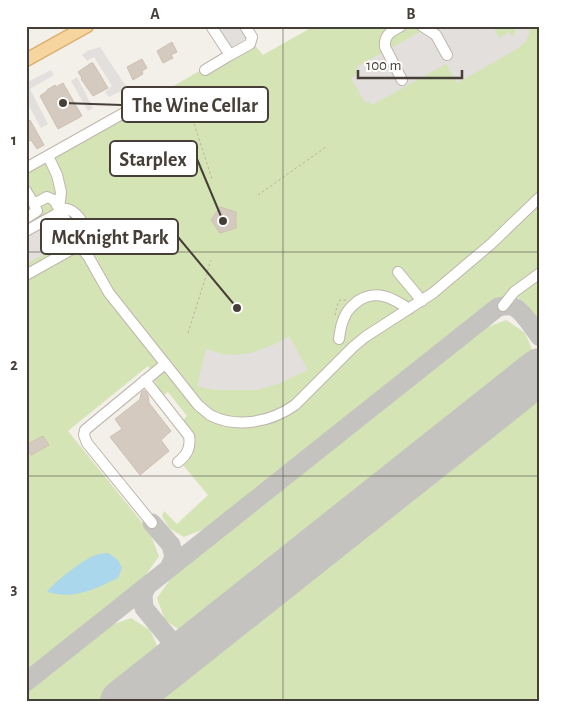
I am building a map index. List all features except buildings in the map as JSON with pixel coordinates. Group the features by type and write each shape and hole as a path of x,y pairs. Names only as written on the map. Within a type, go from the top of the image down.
{"main road":[{"path":"26,60 87,26"}],"lane":[{"path":"211,26 230,55"},
{"path":"205,70 250,44 252,37 245,26"},
{"path":"401,26 384,39 385,47 402,80"},
{"path":"422,26 436,34 447,55"},
{"path":"26,168 131,109"},
{"path":"48,156 57,175 60,192 60,211"},
{"path":"26,191 37,211 26,218"},
{"path":"34,204 47,197 54,200 60,211"},
{"path":"26,275 74,248 82,250 88,256 109,293 198,405 210,414 226,420 241,423 256,422 284,412 294,405 353,347 444,284 491,244 540,197"},
{"path":"26,231 64,208 70,210 76,214 85,230 82,250"},
{"path":"398,272 422,301"},
{"path":"503,306 514,292 540,273"},
{"path":"339,339 345,314 363,298 374,295 389,297 409,309"},
{"path":"152,523 87,443 84,435 86,430 165,364"},
{"path":"145,380 189,436 189,449 178,462"}],"path":[{"path":"188,105 212,179"},
{"path":"258,195 326,147"},
{"path":"188,333 211,260"}],"green space":[{"path":"314,26 540,26 540,269 460,329 214,525 184,537 169,528 162,516 164,511 177,524 208,495 183,465 191,456 182,421 187,416 168,392 163,396 154,380 157,377 148,366 68,431 149,531 159,556 139,585 26,675 26,172 251,41 263,55"},
{"path":"540,276 540,326 516,295"},
{"path":"506,320 525,333 534,354 184,633 165,620 157,598 176,571 475,332"},
{"path":"540,391 540,696 531,702 149,702"},
{"path":"131,618 150,630 160,652 98,702 26,702 26,693 60,667 42,677 100,629"}],"shaded area":[{"path":"216,26 239,26 247,38 230,48"},
{"path":"431,26 493,26 499,38 509,32 512,37 515,33 515,26 529,26 529,34 526,41 517,49 457,83 446,64 372,105 369,101 365,103 351,78 359,73 356,67"},
{"path":"100,47 127,88 109,97 105,92 112,86 94,57 87,61 82,55 87,51"},
{"path":"51,70 54,75 30,89 48,124 41,128 26,101 26,83"},
{"path":"77,77 93,108 88,111 71,81"},
{"path":"52,212 68,241 26,264 26,226"},
{"path":"289,336 308,370 278,384 256,390 214,390 197,386 206,349 222,354 251,353 273,345"}],"water":[{"path":"108,553 118,560 122,568 118,578 97,588 72,595 47,592 62,577 84,561 96,555"}],"taxiway":[{"path":"26,682 498,307 511,306 519,310 540,337"},
{"path":"152,523 171,545 174,557 169,568"},
{"path":"147,586 143,595 144,608 172,642 173,655 167,667"},
{"path":"172,642 185,646 198,643"}],"runway":[{"path":"123,702 540,371"}],"place":[{"name":"The Wine Cellar","path":"63,103"},
{"name":"Starplex","path":"223,221"},
{"name":"McKnight Park","path":"237,308"}]}
